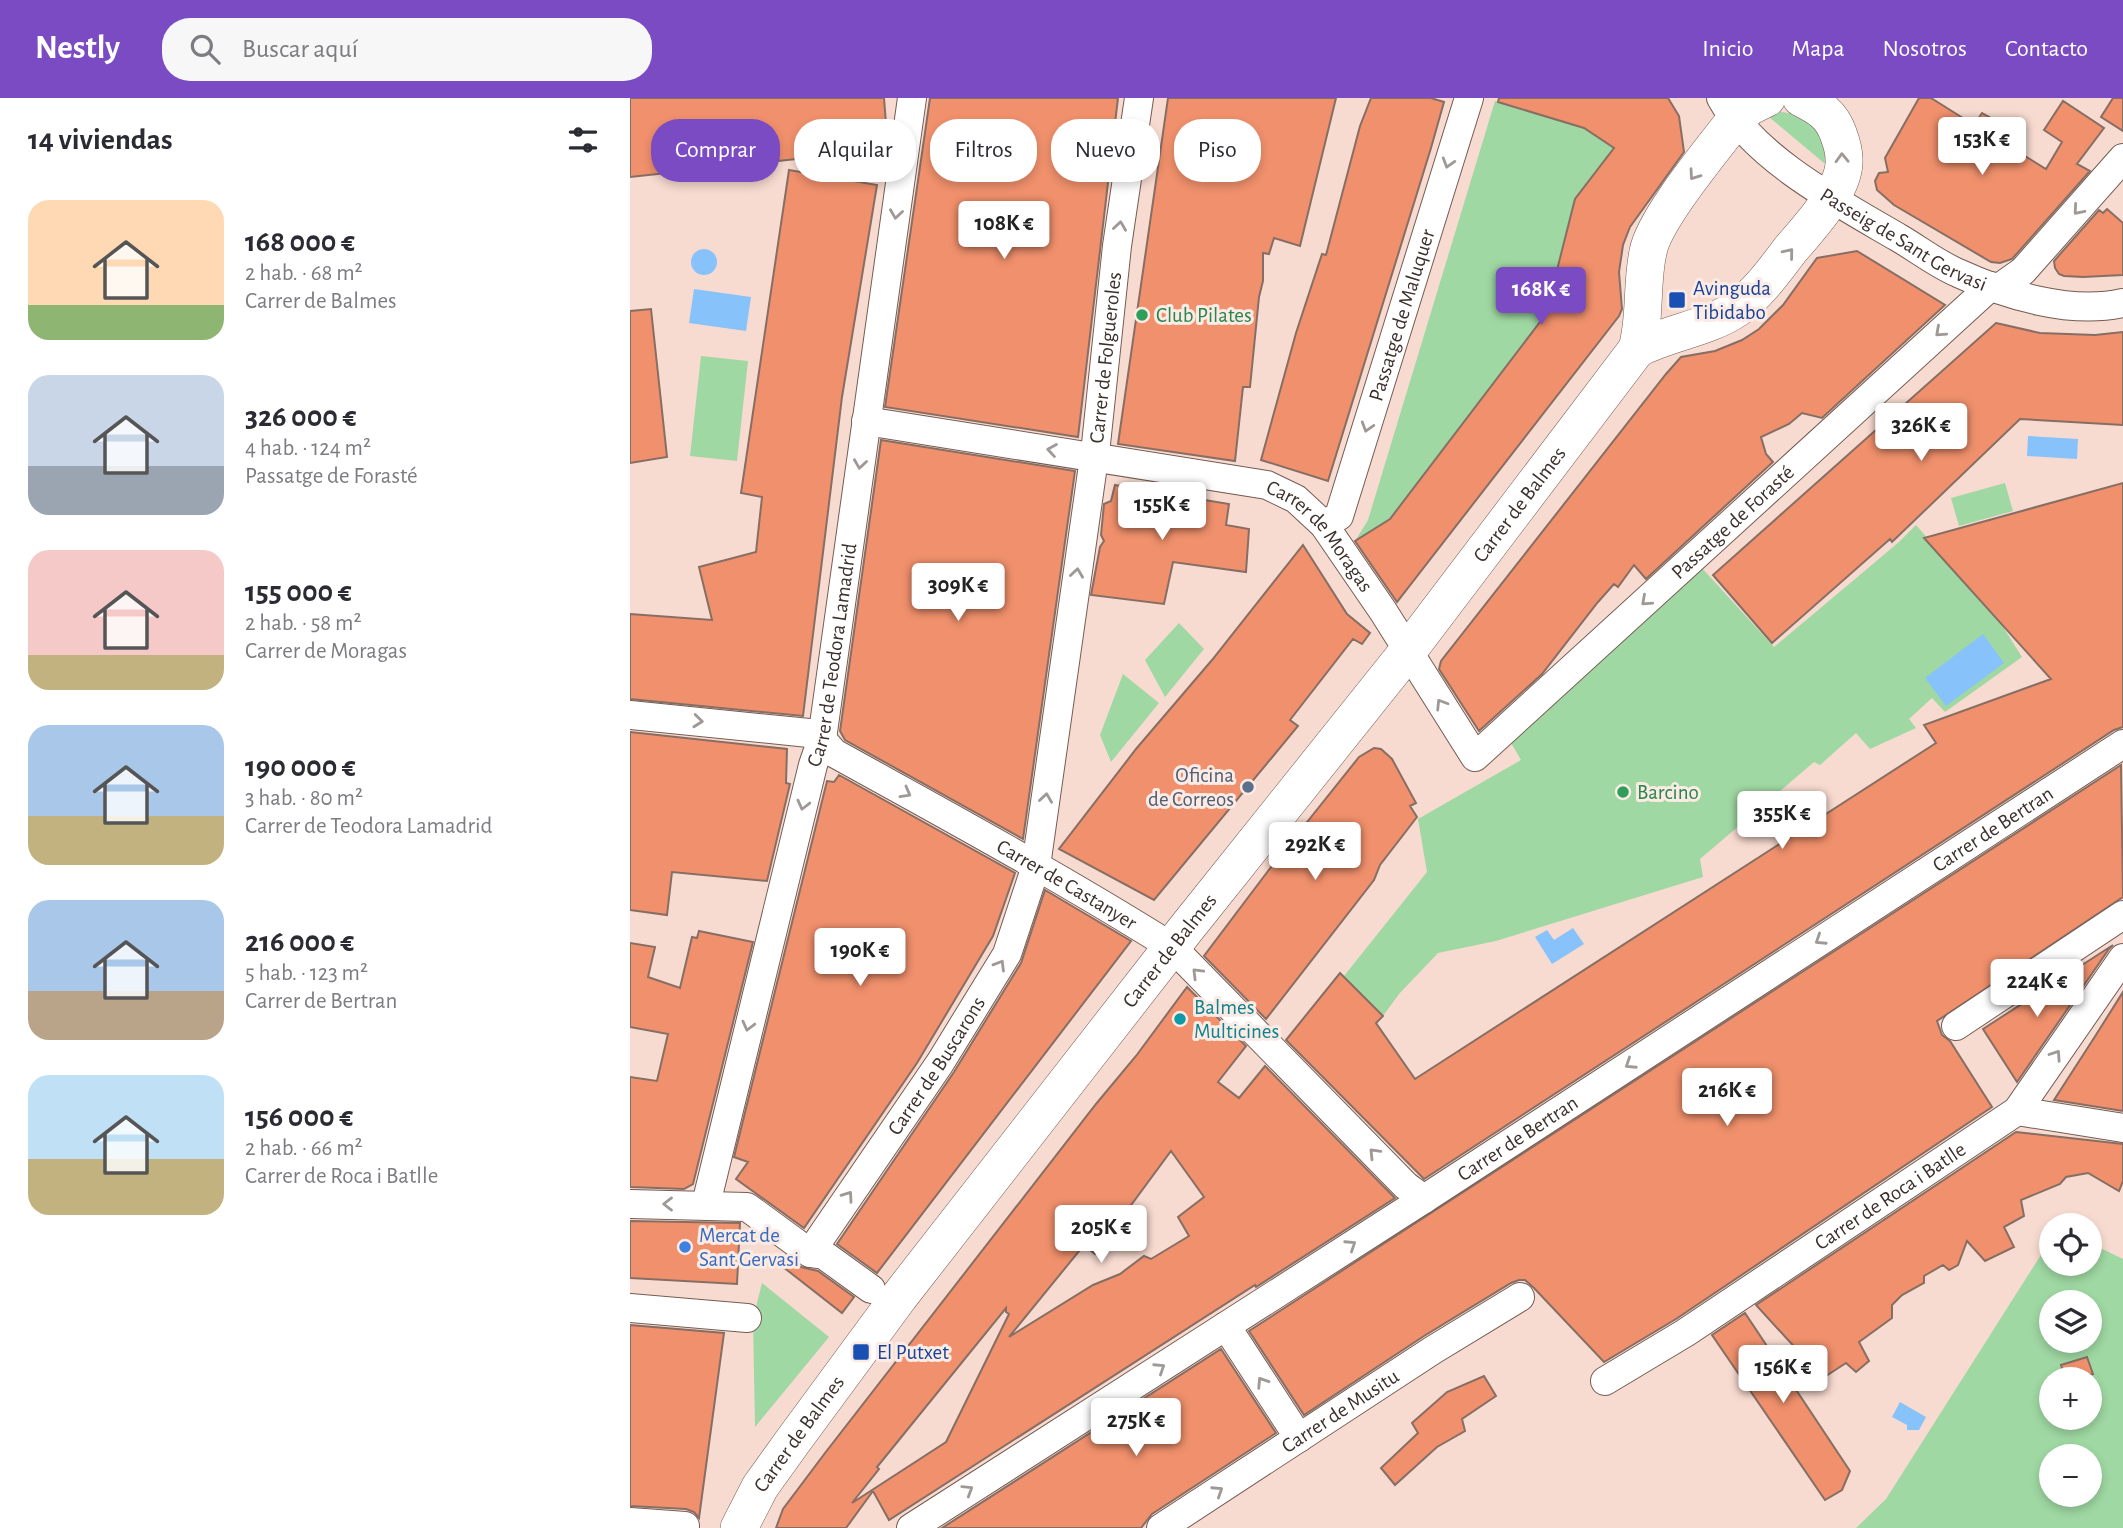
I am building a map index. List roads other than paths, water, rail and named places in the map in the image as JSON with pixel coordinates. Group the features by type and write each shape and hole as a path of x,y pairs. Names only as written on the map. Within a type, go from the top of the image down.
{"main road":[{"path":"1637,349 1643,328 1645,271 1651,241 1728,109 1749,107 1767,98"},
{"path":"1637,349 1657,338 1719,319 1754,294 1809,229 1839,182 1845,161 1840,140 1825,104"},
{"path":"1645,271 1671,310 1700,327"},
{"name":"Carrer de Balmes","path":"739,1528 760,1487 899,1297 1172,947 1408,651 1637,349"}],"street":[{"name":"Carrer de Teodora Lamadrid","path":"706,1204 813,765 822,739 912,98"},
{"name":"Carrer de Folgueroles","path":"1036,866 1093,457 1117,246 1139,98"},
{"name":"Passatge de Maluquer","path":"1324,524 1339,516 1469,98"},
{"name":"Passeig de Sant Gervasi","path":"1728,109 1751,137 1830,198 1955,272 1995,287 2063,306 2123,303"},
{"name":"Passatge de Forasté","path":"1475,757 1995,287 2023,271 2123,158"},
{"name":"Carrer de Moragas","path":"866,421 1266,485 1296,499 1324,524 1475,757"},
{"name":"Carrer de Castanyer","path":"630,715 809,733 822,739 834,753 1036,866 1172,947 1406,1186 1424,1199"},
{"name":"Carrer de Bertran","path":"911,1528 1424,1199 2123,744"},
{"name":"Carrer de Buscarons","path":"810,1252 940,1063 1006,954 1036,866"},
{"path":"1956,1026 2123,915"},
{"name":"Carrer de Roca i Batlle","path":"1605,1381 1685,1333 2017,1111 2123,958"},
{"path":"2017,1111 2123,1128"},
{"path":"630,1204 747,1207 810,1252 824,1255 871,1289"},
{"name":"Carrer de Musitu","path":"1161,1528 1433,1350 1520,1297"},
{"path":"630,1308 747,1318"},
{"path":"1226,1326 1299,1438"},
{"path":"630,1522 685,1526"}],"water":[{"path":"704,249 713,253 717,262 713,271 704,275 695,271 691,262 695,253"},
{"path":"694,289 751,297 746,331 689,323"},
{"path":"2028,436 2078,439 2077,459 2027,456"},
{"path":"1983,634 2004,663 1946,706 1925,678"},
{"path":"1573,928 1584,944 1552,964 1535,937 1547,930 1554,940"},
{"path":"1900,1402 1926,1417 1919,1430 1907,1430 1907,1425 1892,1417"}],"place":[{"name":"Avinguda Tibidabo","path":"1677,300"},
{"name":"Club Pilates","path":"1142,315"},
{"name":"Oficina de Correos","path":"1248,787"},
{"name":"Barcino","path":"1623,792"},
{"name":"Balmes Multicines","path":"1180,1019"},
{"name":"Mercat de Sant Gervasi","path":"685,1247"},
{"name":"El Putxet","path":"861,1352"}]}
